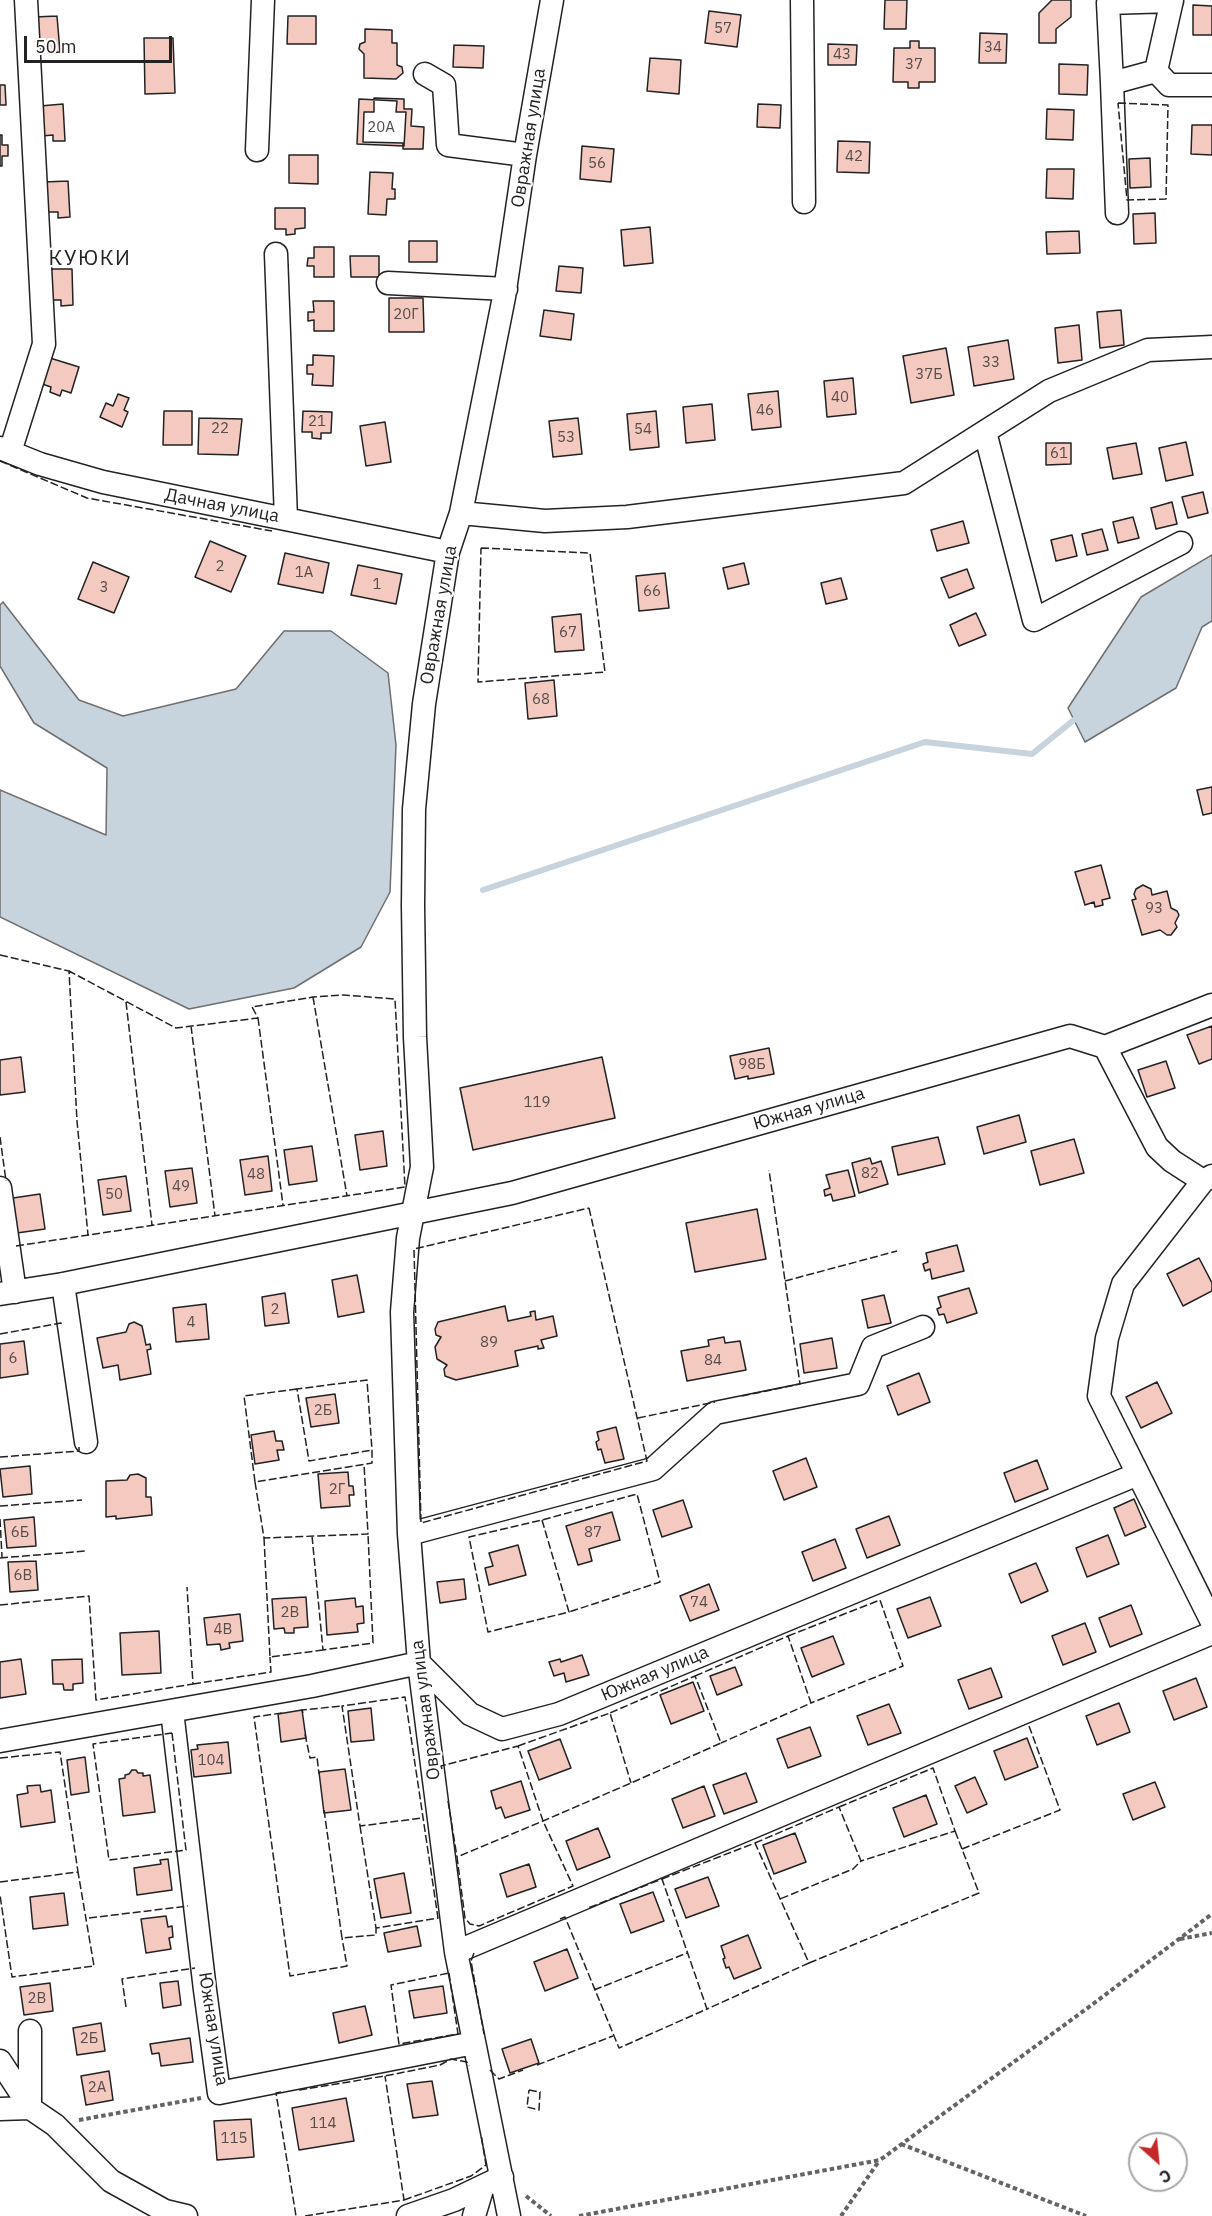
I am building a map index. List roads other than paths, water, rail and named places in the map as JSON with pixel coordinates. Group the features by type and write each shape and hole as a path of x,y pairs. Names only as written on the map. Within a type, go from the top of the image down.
{"street":[{"path":"5,450 44,344 26,0"},
{"path":"257,150 263,0"},
{"name":"Овражная улица","path":"492,2181 474,2043 456,1952 419,1663 409,1534 402,1312 408,1238 422,1167 415,1025 414,809 424,704 448,552 461,513 506,289 525,155 552,0"},
{"path":"802,0 804,202"},
{"path":"1117,213 1108,3 1172,0 1156,71"},
{"path":"1112,83 1156,71"},
{"path":"1156,71 1169,84 1212,85"},
{"path":"425,74 444,85 448,146 525,155"},
{"path":"276,254 286,519"},
{"path":"388,283 506,289"},
{"path":"461,513 545,521 627,517 904,483 1049,391 1148,350 1212,347"},
{"path":"985,432 1034,620 1181,543"},
{"name":"Дачная улица","path":"5,450 40,464 104,482 448,552"},
{"path":"1212,1005 1105,1047 1157,1147 1172,1161 1207,1178 1123,1284 1107,1338 1099,1396 1212,1623"},
{"name":"Южная улица","path":"7,1293 63,1284 512,1193 1070,1036 1105,1047"},
{"path":"0,1188 7,1293"},
{"path":"63,1284 86,1442"},
{"path":"409,1534 653,1469 715,1413 858,1384 873,1347 923,1327"},
{"name":"Южная улица","path":"419,1663 470,1714 502,1729 559,1713 1138,1474"},
{"path":"456,1952 1212,1633"},
{"path":"0,1741 312,1686 419,1663"},
{"name":"Южная улица","path":"172,1711 219,2093 474,2043"},
{"path":"30,2031 30,2108"},
{"path":"0,2061 30,2108 55,2125 111,2181 165,2211 186,2216"},
{"path":"0,2109 30,2108"},
{"path":"408,2216 454,2200 492,2181"},
{"path":"474,2216 492,2181"},
{"path":"492,2181 502,2216"},
{"path":"492,2181 509,2216"}],"waterway":[{"path":"483,890 925,742 1032,754 1080,715"}],"district":[{"name":"КУЮКИ","path":"90,259"}]}
